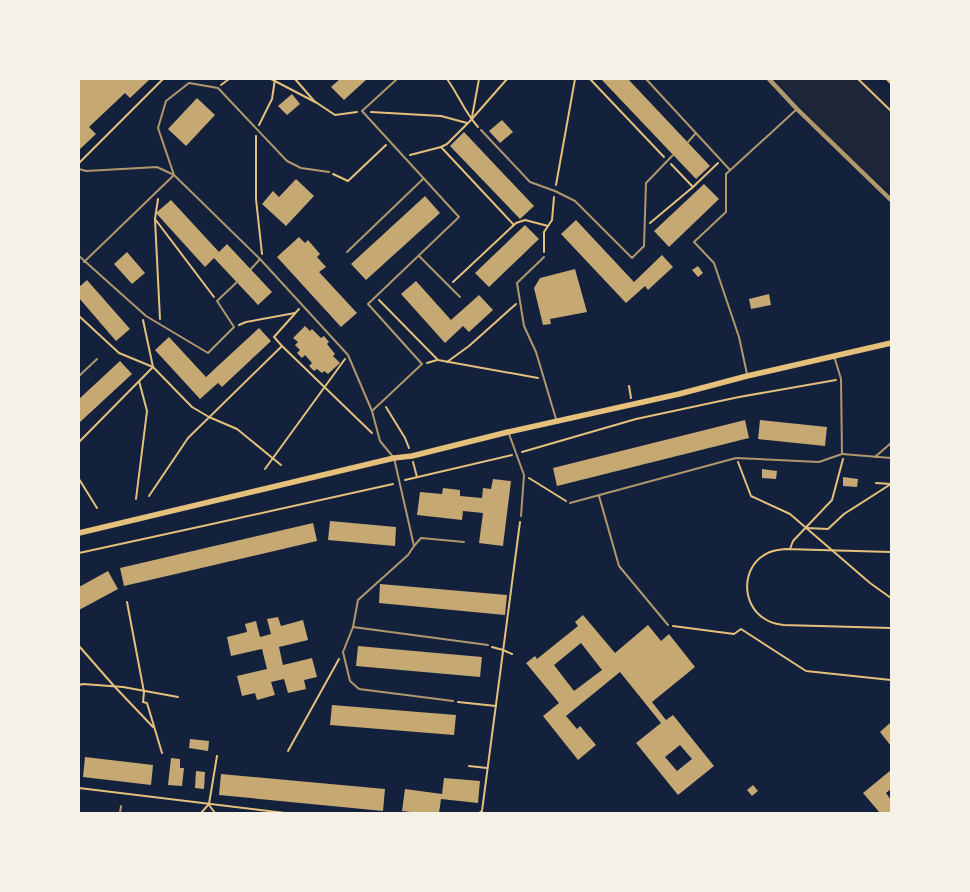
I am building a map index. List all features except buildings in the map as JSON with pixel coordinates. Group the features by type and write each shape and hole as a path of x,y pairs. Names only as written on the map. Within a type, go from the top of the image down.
{"main road":[{"path":"79,533 891,343"}],"street":[{"path":"769,79 797,109 891,200"}],"lane":[{"path":"372,411 422,364 368,304 459,217 362,111 397,79"},
{"path":"646,79 730,170"},
{"path":"174,175 158,128 166,101 188,83 218,88 287,161 301,168 329,172"},
{"path":"747,376 739,337 714,263 694,242 726,212 726,174 797,109"},
{"path":"481,130 530,182 576,201 632,258 644,246 646,182 673,155"},
{"path":"688,142 696,133"},
{"path":"79,168 86,171 157,167 174,175 260,259 348,355 372,411 380,441 394,458 414,546"},
{"path":"84,262 174,175"},
{"path":"346,252 423,179"},
{"path":"79,256 146,316 208,353 234,327 217,301 237,282"},
{"path":"419,256 460,297"},
{"path":"544,257 517,283 524,326 536,352 556,422"},
{"path":"251,269 260,259"},
{"path":"835,356 841,379 843,454"},
{"path":"79,376 98,359"},
{"path":"508,432 524,475 521,516"},
{"path":"876,456 891,443"},
{"path":"570,503 736,458 820,462 843,454 891,458"},
{"path":"599,496 619,566 668,625"},
{"path":"453,701 359,689 350,681 343,652 353,627 358,600 408,555 421,538 464,542"},
{"path":"353,627 488,645"},
{"path":"120,813 121,806"}],"path":[{"path":"79,163 163,79"},
{"path":"218,88 229,79"},
{"path":"263,264 256,199 256,130 272,99 275,79"},
{"path":"295,79 317,103"},
{"path":"447,79 457,93 471,120 481,130"},
{"path":"471,120 478,79"},
{"path":"403,157 447,144 507,79"},
{"path":"544,257 544,232 552,220 555,191 575,79"},
{"path":"590,79 693,187"},
{"path":"858,79 891,111"},
{"path":"329,172 348,181 389,142"},
{"path":"441,147 514,225"},
{"path":"645,228 721,160"},
{"path":"160,189 155,218 161,325"},
{"path":"155,218 217,301"},
{"path":"448,286 514,225 525,220 548,226"},
{"path":"376,297 438,360"},
{"path":"447,362 469,346 520,300"},
{"path":"302,306 274,337 380,441"},
{"path":"141,312 153,366"},
{"path":"234,327 246,322 295,313"},
{"path":"79,316 119,353 153,366 192,407 209,417 237,429 281,465"},
{"path":"149,496 188,438 282,346"},
{"path":"265,469 348,355"},
{"path":"422,364 438,360 544,379"},
{"path":"79,442 153,366"},
{"path":"79,552 399,482 516,454 636,419 739,397 841,379"},
{"path":"136,499 147,410 139,380"},
{"path":"382,401 405,438"},
{"path":"790,549 793,541 832,500 843,454"},
{"path":"736,458 751,496 790,514 870,583 891,598"},
{"path":"524,475 570,503"},
{"path":"79,479 97,508"},
{"path":"876,483 891,484"},
{"path":"806,528 828,529 844,514 891,484"},
{"path":"479,813 482,811 521,516"},
{"path":"891,552 775,550 766,554 752,567 746,586 751,605 757,613 774,624 891,628"},
{"path":"127,602 144,692 143,702 147,703 162,753"},
{"path":"668,625 734,634 741,629 806,671 891,680"},
{"path":"488,645 512,654"},
{"path":"79,646 155,729"},
{"path":"288,751 343,652"},
{"path":"79,685 114,686 178,697"},
{"path":"453,701 496,706"},
{"path":"201,813 208,804 217,756"},
{"path":"469,766 487,768"},
{"path":"79,788 285,813"},
{"path":"208,804 215,813"}],"shaded area":[{"path":"775,79 865,79 891,103 891,193 836,145"}]}
